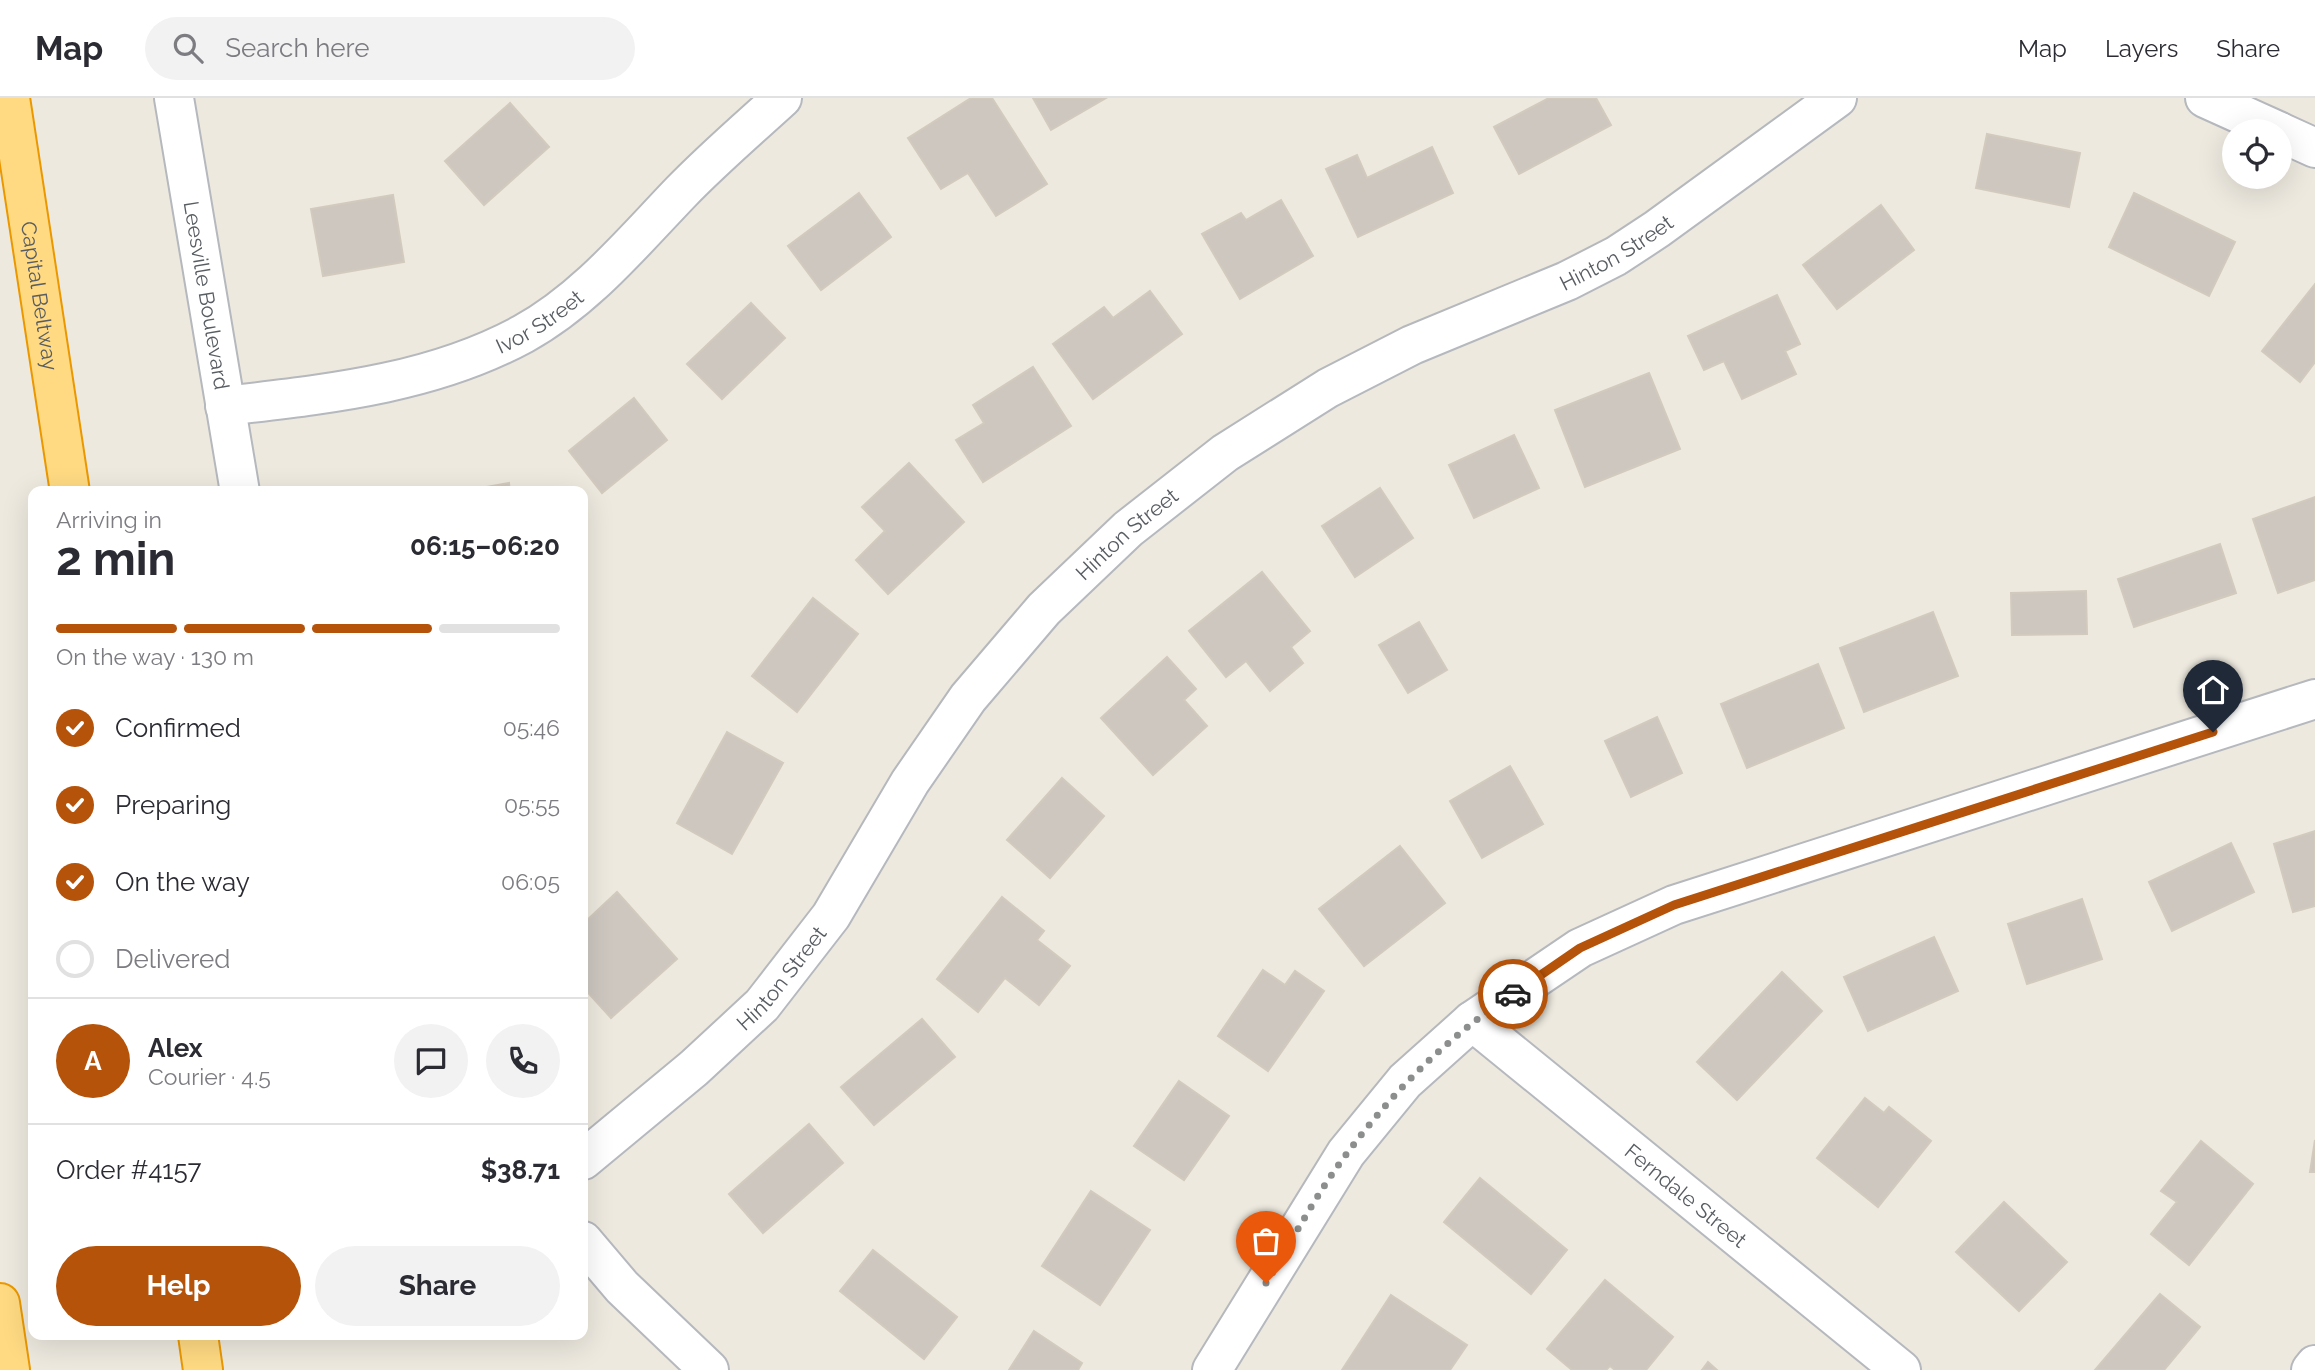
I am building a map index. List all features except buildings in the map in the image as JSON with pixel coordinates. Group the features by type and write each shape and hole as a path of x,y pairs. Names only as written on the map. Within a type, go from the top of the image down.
{"highway":[{"name":"Capital Beltway","path":"10,98 69,486"},
{"path":"0,1303 10,1370"},
{"path":"199,1340 203,1370"}],"street":[{"name":"Leesville Boulevard","path":"174,98 239,486"},
{"name":"Ivor Street","path":"225,406 347,391 402,379 468,360 524,334 558,312 589,286 702,171 782,98"},
{"name":"Hinton Street","path":"588,1156 694,1068 762,1005 831,916 910,782 968,698 1044,609 1128,528 1224,453 1328,388 1412,345 1567,281 1616,256 1838,98"},
{"path":"2205,98 2251,119"},
{"path":"2292,138 2315,148"},
{"path":"1212,1370 1346,1153 1405,1081 1472,1021 1580,948 1674,905 2315,699"},
{"name":"Ferndale Street","path":"1472,1021 1901,1370"},
{"path":"588,1247 622,1287 709,1370"},
{"path":"2311,1370 2315,1365"}],"way so far":[{"path":"1266,1283 1346,1153 1405,1081 1472,1021 1513,994"}],"route":[{"path":"1513,994 1580,948 1674,905 2213,732"}]}
